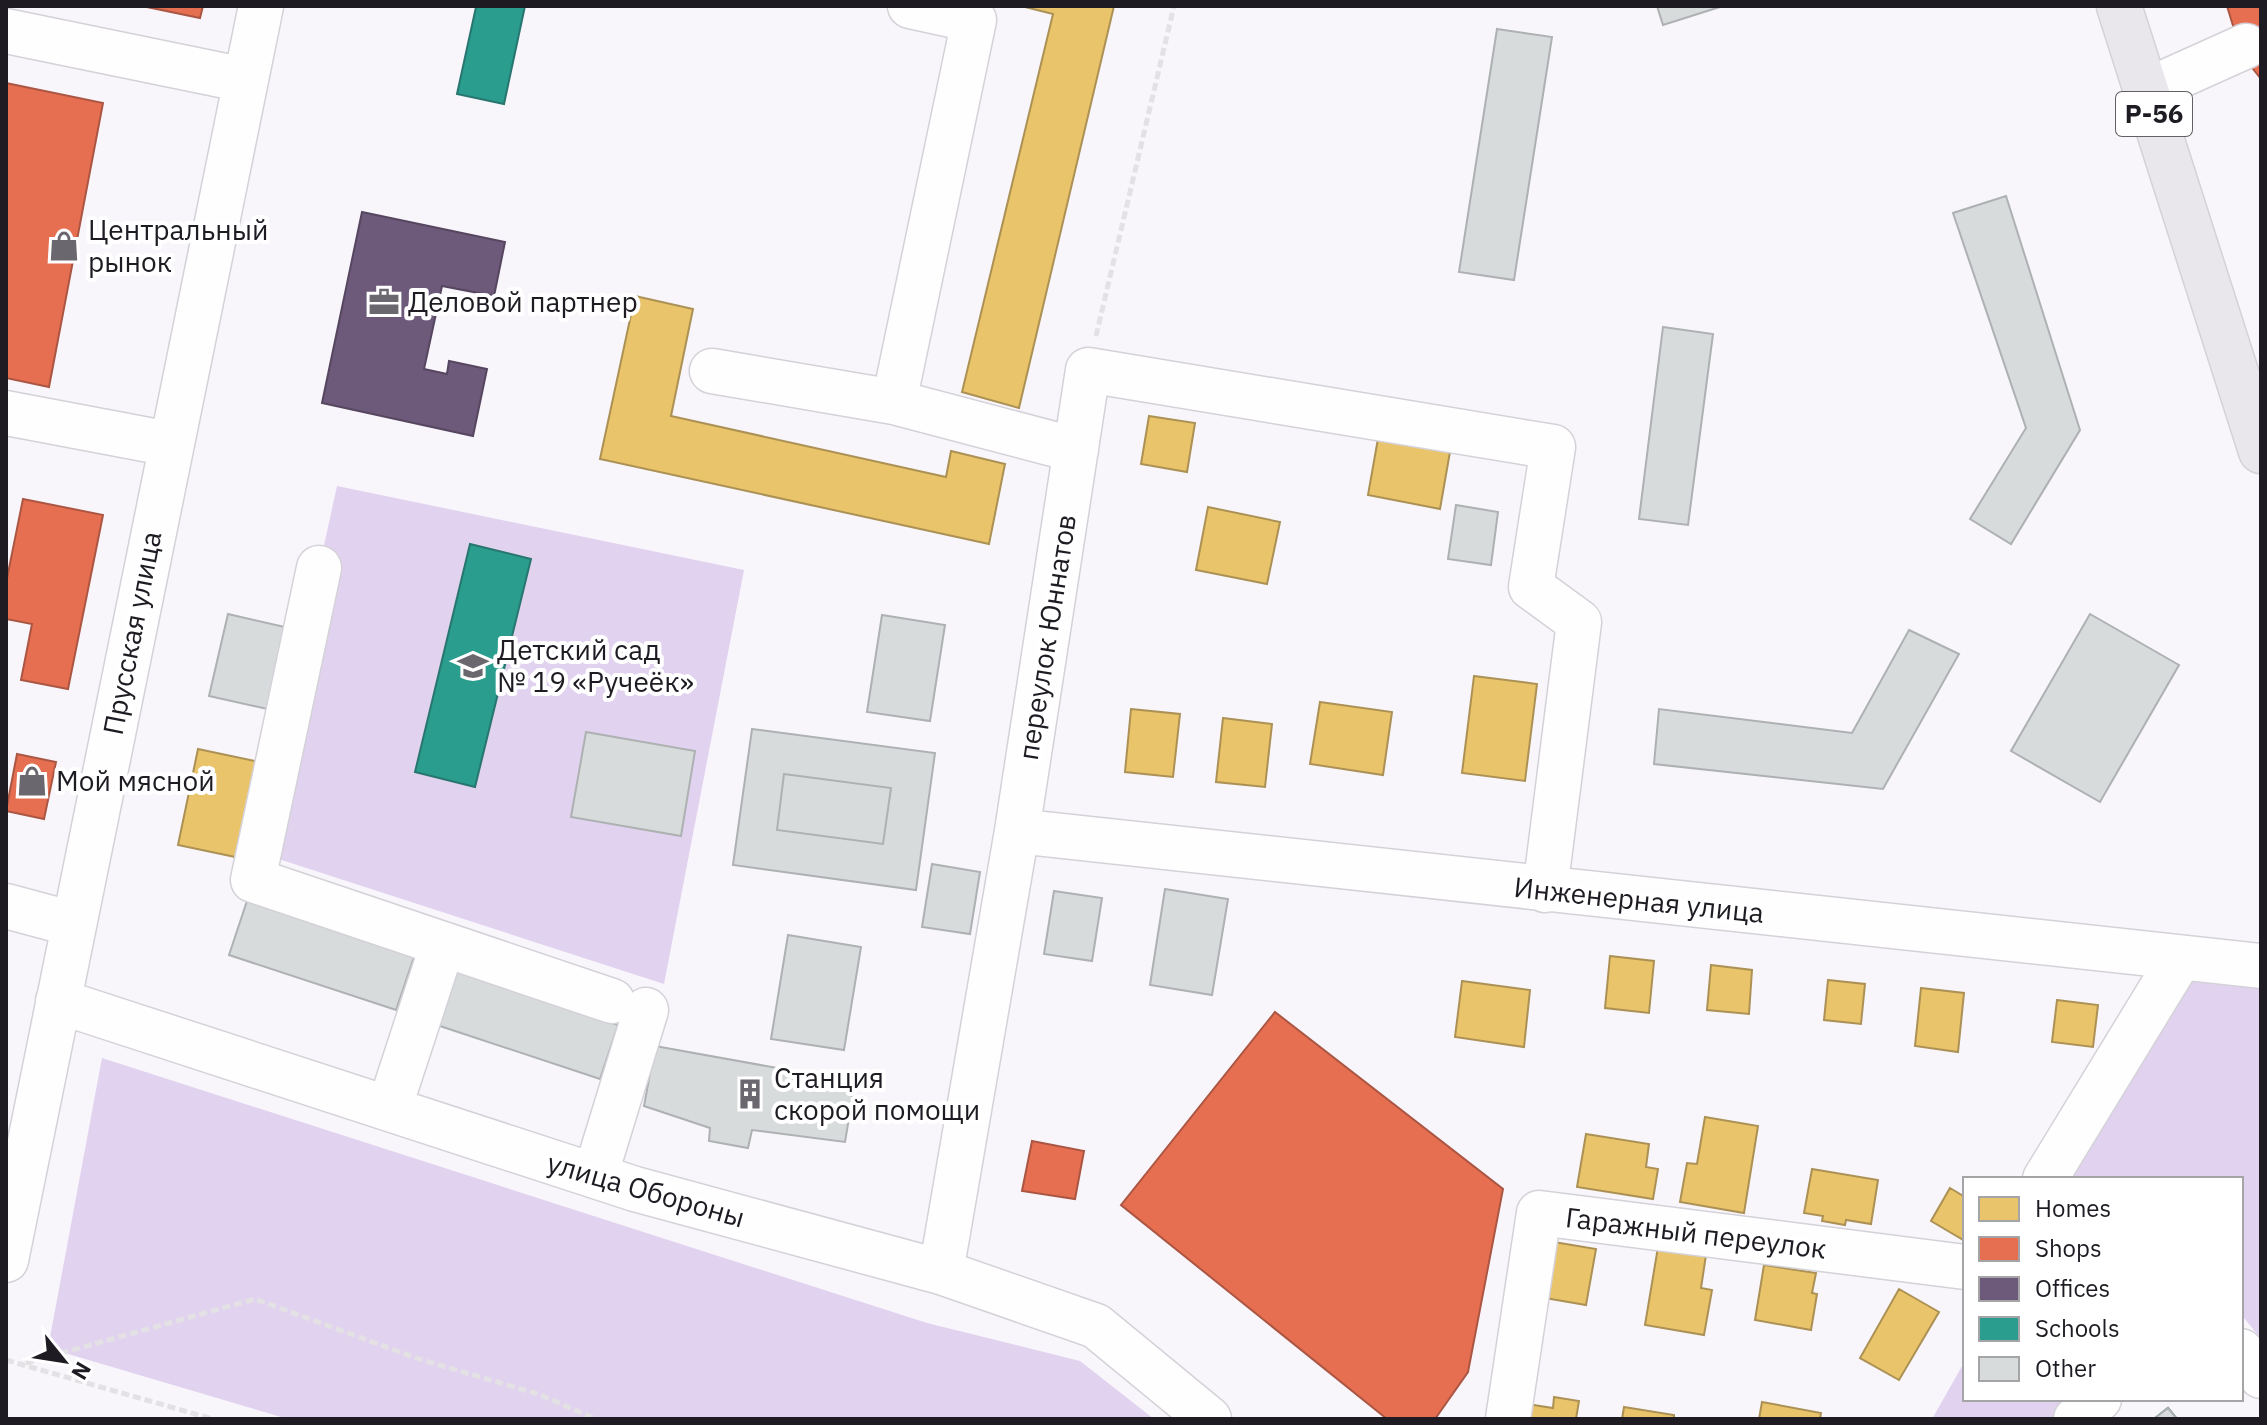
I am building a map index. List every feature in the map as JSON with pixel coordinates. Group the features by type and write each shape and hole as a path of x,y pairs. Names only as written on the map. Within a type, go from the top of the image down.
{"main road":[{"name":"Р-56","path":"2119,6 2261,451"}],"street":[{"name":"Прусская улица","path":"6,1260 261,6"},
{"path":"894,402 974,20 910,6"},
{"path":"6,31 245,80"},
{"path":"2146,91 2246,46"},
{"path":"1088,370 1553,447 1531,587 1579,622 1545,890"},
{"name":"переулок Юннатов","path":"941,1272 1017,831 1088,370"},
{"path":"712,371 894,402 1076,450"},
{"path":"6,413 170,444"},
{"path":"319,568 253,880 629,1005 595,1176"},
{"name":"Инженерная улица","path":"1017,831 2261,966"},
{"path":"6,906 73,924"},
{"path":"389,1109 443,944"},
{"path":"2046,1177 2180,958"},
{"name":"улица Обороны","path":"58,1001 595,1176 941,1272 1096,1326 1209,1419"},
{"name":"Гаражный переулок","path":"1508,1419 1539,1213 1963,1267"},
{"path":"2243,1354 2261,1376"},
{"path":"2076,1419 2097,1401"}],"path":[{"path":"1088,370 1174,6"},
{"path":"26,1363 255,1299 419,1359 538,1394 596,1419"},
{"path":"6,1360 26,1363 213,1419"}],"shaded area":[{"path":"337,486 744,570 664,984 257,852"},
{"path":"2188,973 2261,977 2261,1339 2243,1316 2243,1177 2071,1177"},
{"path":"102,1058 927,1323 1080,1361 1154,1419 288,1419 48,1348"},
{"path":"1963,1365 1963,1401 2071,1401 2053,1417 1932,1419"}],"building: Homes":[{"path":"1021,6 1114,6 1019,408 962,392 1053,14"},
{"path":"635,296 693,309 671,416 946,477 951,451 1005,464 989,544 600,459"},
{"path":"1149,416 1195,423 1187,472 1141,464"},
{"path":"1379,433 1451,446 1440,509 1368,495"},
{"path":"1208,507 1280,522 1267,584 1196,570"},
{"path":"1474,676 1537,684 1525,781 1462,773"},
{"path":"1320,702 1392,712 1383,775 1310,764"},
{"path":"1131,709 1180,714 1173,777 1125,772"},
{"path":"1223,718 1272,724 1265,787 1216,782"},
{"path":"198,749 260,762 240,858 178,845"},
{"path":"1610,956 1654,961 1649,1013 1605,1008"},
{"path":"1711,965 1752,970 1749,1014 1707,1010"},
{"path":"1828,980 1865,984 1861,1024 1824,1020"},
{"path":"1462,981 1530,990 1524,1047 1455,1037"},
{"path":"1921,988 1964,993 1958,1052 1915,1046"},
{"path":"2057,1000 2098,1005 2093,1047 2052,1042"},
{"path":"1705,1117 1758,1126 1744,1213 1680,1202 1687,1163 1697,1164"},
{"path":"1586,1134 1649,1144 1646,1167 1658,1169 1653,1199 1577,1187"},
{"path":"1812,1169 1878,1180 1871,1224 1846,1220 1845,1225 1822,1221 1823,1216 1804,1213"},
{"path":"1950,1188 1963,1196 1963,1240 1931,1221"},
{"path":"1548,1241 1596,1249 1586,1305 1539,1297"},
{"path":"1658,1247 1706,1255 1701,1288 1712,1290 1704,1335 1645,1325"},
{"path":"1764,1265 1816,1273 1812,1293 1817,1294 1811,1330 1755,1320"},
{"path":"1899,1289 1939,1312 1899,1380 1860,1358"},
{"path":"1554,1397 1579,1401 1576,1419 1517,1419 1520,1403 1553,1408"},
{"path":"1762,1402 1821,1413 1820,1419 1759,1419"},
{"path":"1624,1407 1674,1415 1674,1419 1622,1419"}],"building: Shops":[{"path":"142,6 203,6 200,18"},
{"path":"2227,6 2261,6 2261,45 2242,55"},
{"path":"2261,45 2261,79 2242,55"},
{"path":"6,83 103,103 49,387 6,378"},
{"path":"23,499 103,515 68,689 21,680 32,624 6,619 6,583"},
{"path":"17,754 56,762 44,819 6,811"},
{"path":"1275,1012 1503,1189 1468,1372 1435,1419 1387,1419 1121,1205"},
{"path":"1032,1141 1084,1151 1075,1199 1022,1191"}],"building: Offices":[{"path":"362,212 505,242 494,296 442,286 424,369 447,374 449,361 487,369 473,436 322,403"}],"building: Schools":[{"path":"469,6 525,6 504,104 457,94 476,7"},
{"name":"Детский сад № 19 «Ручеёк»","path":"470,544 531,559 475,787 415,772"},
{"path":"2168,1408 2177,1419 2154,1419"}],"building: Other":[{"path":"1657,6 1723,6 1663,25"},
{"path":"1497,29 1552,37 1514,280 1459,272"},
{"path":"2006,196 2080,430 2011,544 1970,519 2026,428 1953,213"},
{"path":"1663,327 1713,334 1688,525 1639,519"},
{"path":"1456,505 1498,512 1491,565 1448,559"},
{"path":"228,614 289,628 272,710 209,696"},
{"path":"2090,614 2179,665 2100,802 2011,751"},
{"path":"882,615 945,625 930,721 867,712"},
{"path":"1909,630 1959,654 1883,789 1654,764 1659,709 1852,733"},
{"path":"752,729 935,753 916,890 733,865"},
{"path":"586,732 695,751 681,836 571,817"},
{"path":"784,774 891,788 883,844 777,830"},
{"path":"932,864 980,872 970,934 922,927"},
{"path":"1165,889 1228,899 1212,995 1150,985"},
{"path":"1054,891 1102,898 1092,961 1044,954"},
{"path":"247,901 414,957 396,1010 229,955"},
{"path":"788,935 861,947 844,1050 771,1039"},
{"path":"452,969 618,1025 600,1079 434,1024"},
{"name":"Станция скорой помощи","path":"655,1046 855,1082 845,1142 752,1130 748,1148 709,1141 710,1128 644,1106"},
{"path":"2168,1408 2177,1419 2154,1419"}],"place":[{"name":"Центральный рынок","path":"64,246"},
{"name":"Деловой партнер","path":"384,302"},
{"name":"Детский сад № 19 «Ручеёк»","path":"473,666"},
{"name":"Мой мясной","path":"32,781"},
{"name":"Станция скорой помощи","path":"750,1094"}]}
